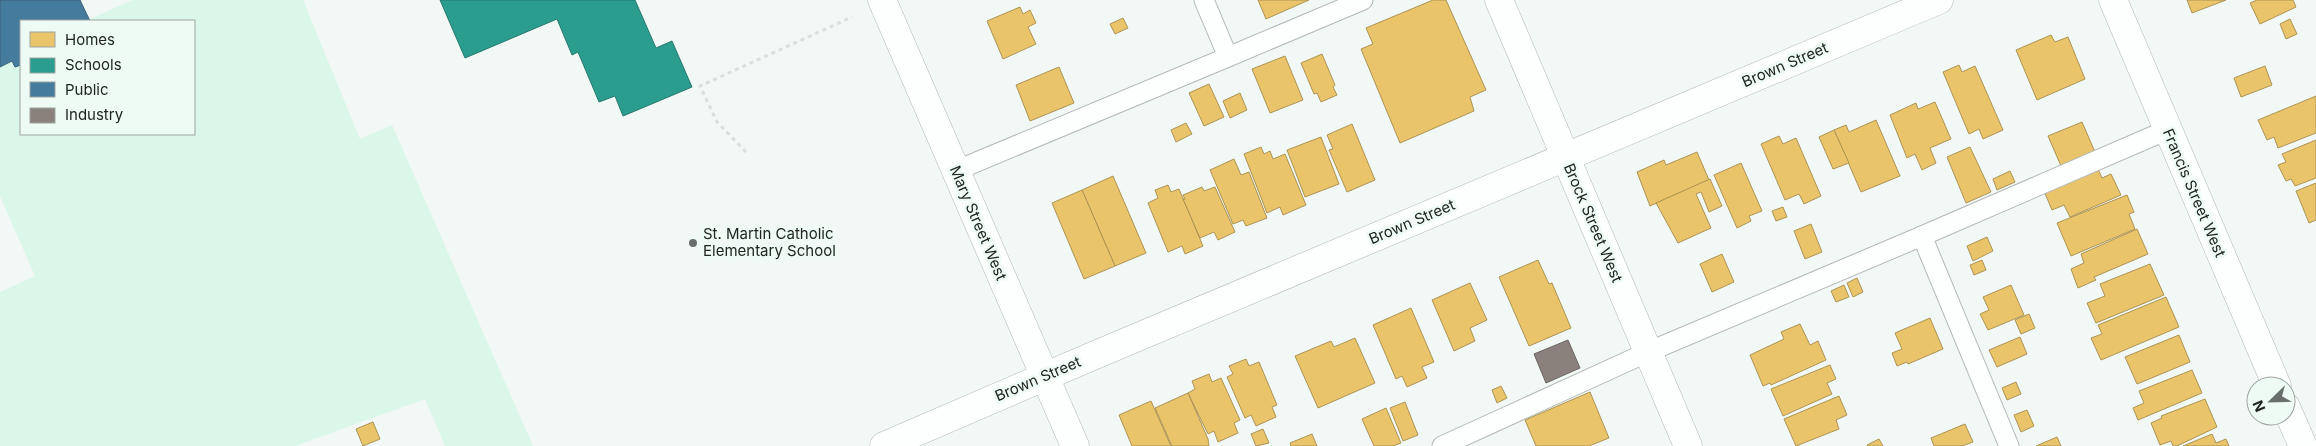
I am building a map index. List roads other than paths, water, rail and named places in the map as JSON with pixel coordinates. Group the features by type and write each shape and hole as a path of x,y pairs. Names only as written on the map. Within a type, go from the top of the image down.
{"street":[{"name":"Mary Street West","path":"882,0 1075,446"},
{"name":"Brock Street West","path":"1498,0 1688,446"},
{"name":"Brown Street","path":"884,446 1044,376 1940,0"},
{"name":"Francis Street West","path":"2113,0 2273,376"},
{"path":"2294,426 2303,446"}],"lane":[{"path":"1204,0 1228,57"},
{"path":"955,171 1363,0"},
{"path":"1442,446 1648,352 2167,130"},
{"path":"1922,236 2009,446"}],"place":[{"name":"St. Martin Catholic Elementary School","path":"693,243"}]}
